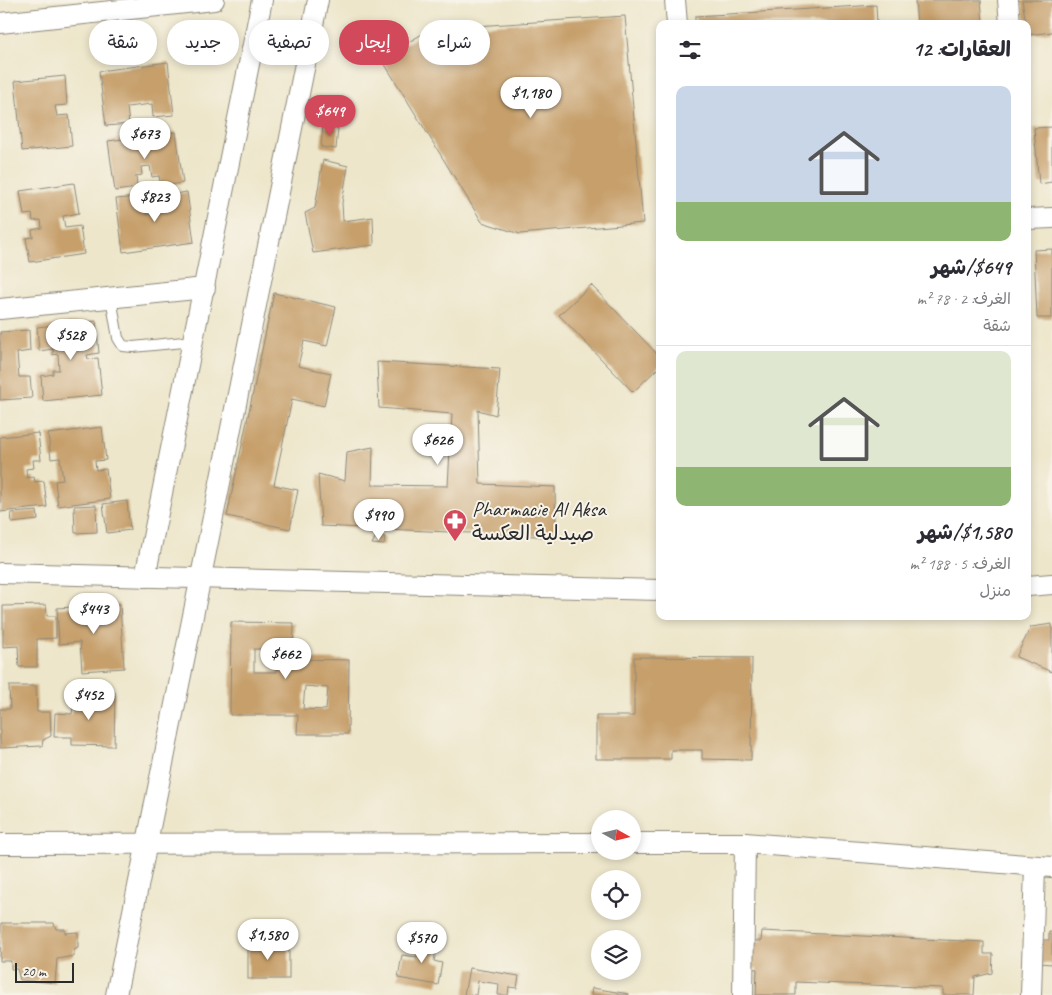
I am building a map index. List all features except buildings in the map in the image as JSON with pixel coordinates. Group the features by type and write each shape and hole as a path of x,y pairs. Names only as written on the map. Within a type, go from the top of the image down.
{"street":[{"path":"0,22 131,4 214,0"},
{"path":"145,577 262,0"},
{"path":"116,995 145,842 318,0"},
{"path":"675,0 677,20"},
{"path":"1008,0 1010,20"},
{"path":"1031,219 1052,218"},
{"path":"0,309 205,288"},
{"path":"0,573 656,590"},
{"path":"1031,586 1052,584"},
{"path":"0,844 145,842 591,843"},
{"path":"641,843 745,843 1044,867 1031,995"},
{"path":"743,995 745,843"}],"lane":[{"path":"111,298 118,338 123,346 133,347 194,341"}],"place":[{"name":"Pharmacie Al Aksa صيدلية العكسة","path":"455,542"}]}
